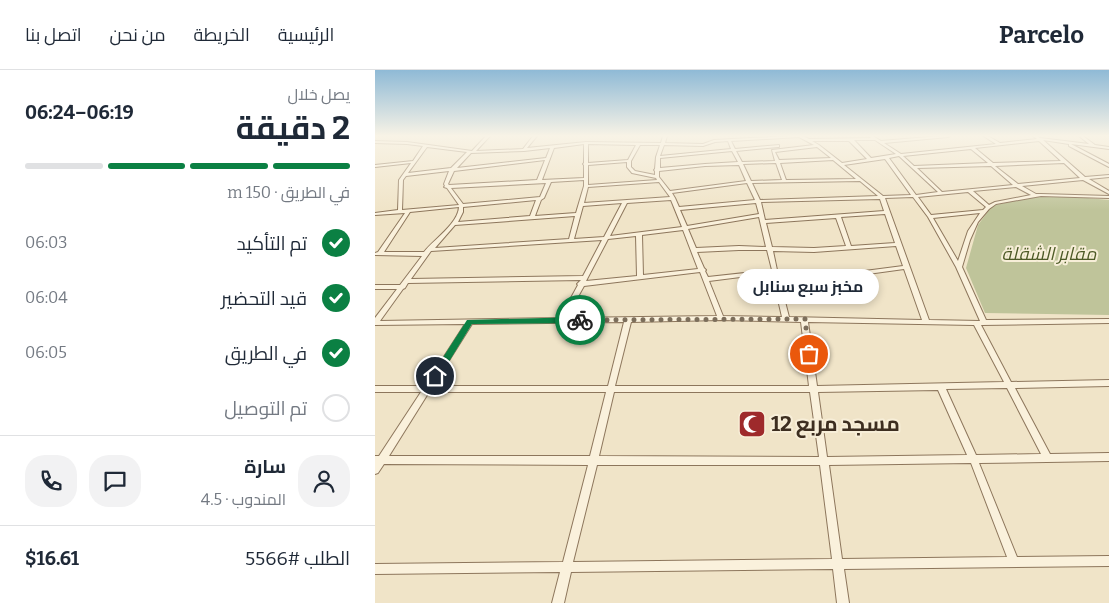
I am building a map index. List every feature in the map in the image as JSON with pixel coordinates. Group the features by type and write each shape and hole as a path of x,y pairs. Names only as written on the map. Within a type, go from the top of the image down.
{"street":[{"path":"446,187 451,171 462,161"},
{"path":"404,176 532,161"},
{"path":"539,181 546,161"},
{"path":"571,240 586,186 585,161"},
{"path":"585,164 629,161 630,170 658,176"},
{"path":"658,161 658,176 670,192 678,209 721,318"},
{"path":"586,186 739,163 799,161"},
{"path":"838,161 882,197 926,322"},
{"path":"842,164 859,161"},
{"path":"888,161 916,196 959,267 980,323 1009,386 1048,458"},
{"path":"906,161 941,193"},
{"path":"987,161 1016,185 1034,195"},
{"path":"375,166 412,162"},
{"path":"400,211 401,180 412,162"},
{"path":"778,162 785,182"},
{"path":"913,167 1065,162 1083,178 1109,195"},
{"path":"739,163 758,201 787,318"},
{"path":"678,209 758,201 916,196 1109,176"},
{"path":"446,187 585,179"},
{"path":"670,192 748,182 862,180"},
{"path":"375,214 461,204 539,198 543,197 549,181"},
{"path":"1034,183 1050,194"},
{"path":"375,323 427,252 454,224 461,212 461,204 446,187"},
{"path":"968,190 986,208"},
{"path":"930,217 986,208 1034,195 1109,195"},
{"path":"532,218 539,198"},
{"path":"581,205 673,198"},
{"path":"562,320 626,202"},
{"path":"959,267 968,240 986,208"},
{"path":"377,254 409,210"},
{"path":"764,222 888,212"},
{"path":"454,224 579,214"},
{"path":"377,254 606,238 686,228 762,215"},
{"path":"838,216 849,248"},
{"path":"639,234 641,278"},
{"path":"695,250 849,248 898,244"},
{"path":"779,284 907,267"},
{"path":"407,281 582,281 641,278 703,270"},
{"path":"707,279 776,271"},
{"path":"375,287 403,287"},
{"path":"375,323 721,318 980,323 1109,321"},
{"path":"558,603 628,319"},
{"path":"805,319 822,461 843,603"},
{"path":"375,470 378,460 470,322"},
{"path":"375,389 813,389 1109,383"},
{"path":"941,387 973,458 1014,562"},
{"path":"378,460 594,462 1109,457"},
{"path":"375,568 1108,562"}],"green space":[{"name":"مقابر الشقلة","path":"1045,194 1109,200 1109,315 985,313 966,268 978,225 992,206"}],"way so far":[{"path":"580,320 805,319 809,354"}],"place":[{"name":"مخبز سبع سنابل","path":"809,354"},
{"name":"مسجد مربع 12","path":"752,424"}],"route":[{"path":"435,376 470,322 580,320"}]}
